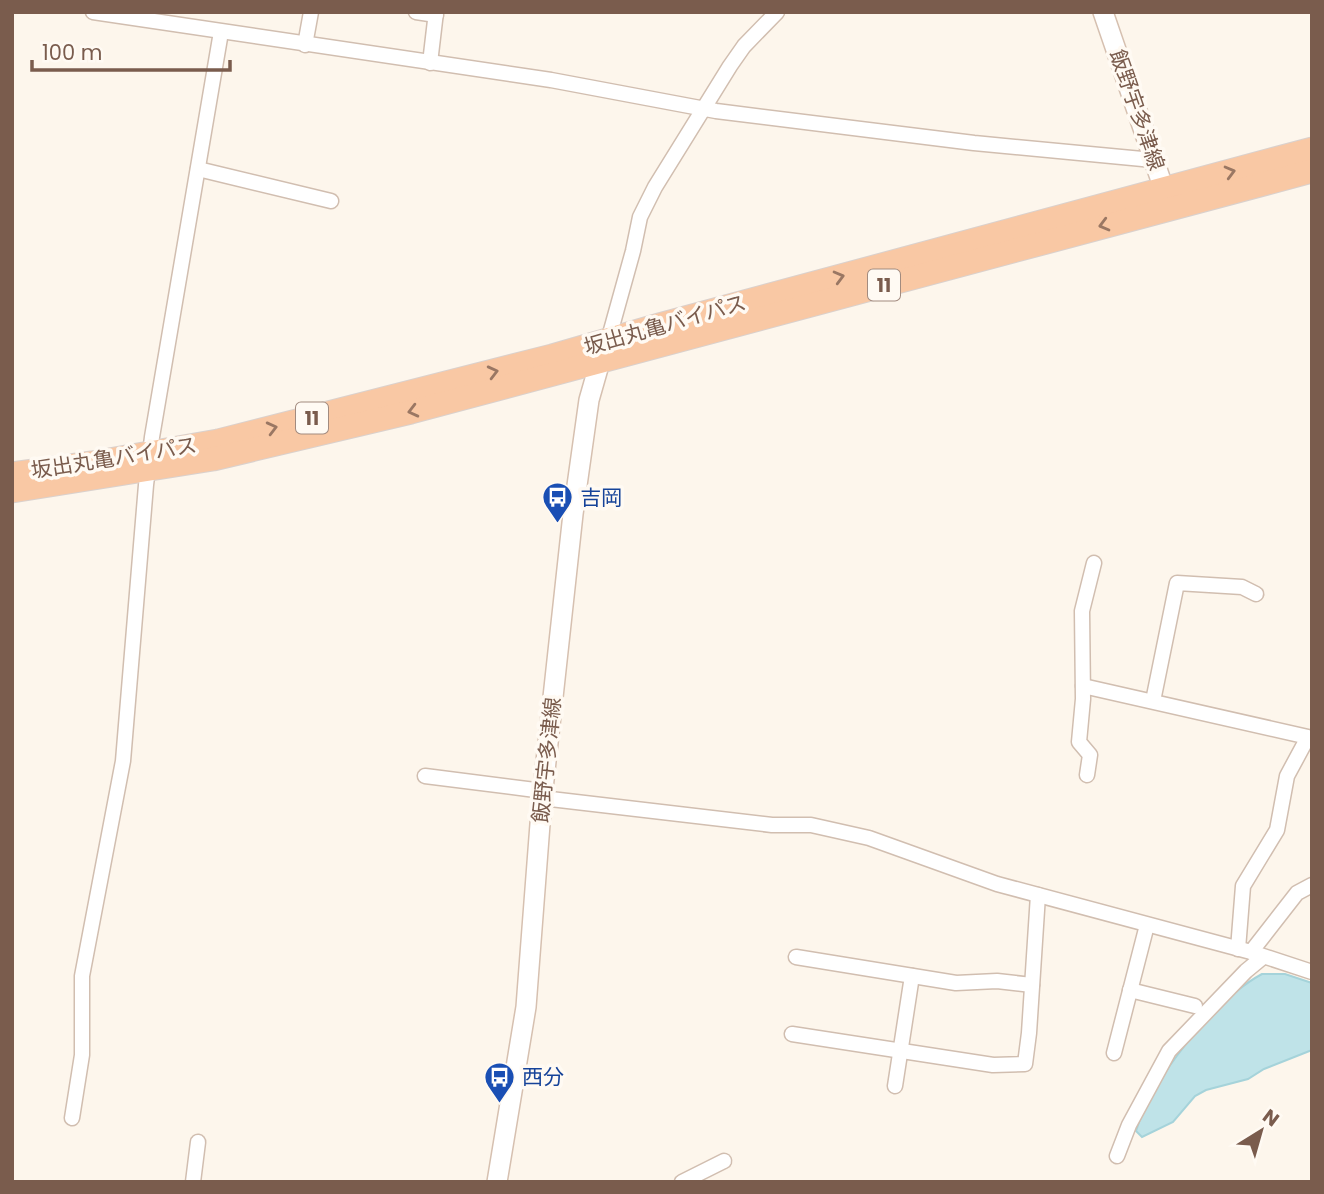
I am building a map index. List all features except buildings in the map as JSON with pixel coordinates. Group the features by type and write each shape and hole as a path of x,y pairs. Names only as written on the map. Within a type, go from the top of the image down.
{"highway":[{"name":"坂出丸亀バイパス","path":"12,474 92,463 214,459 411,412 598,362 1167,199 1311,166"},
{"name":"坂出丸亀バイパス","path":"12,491 149,461 608,341 812,301"}],"main road":[{"name":"飯野宇多津線","path":"1103,12 1167,199"},
{"name":"飯野宇多津線","path":"497,1182 526,1007 543,795 573,514 589,400 598,362 608,341"}],"street":[{"path":"93,12 551,80 705,109 974,144 1153,160"},
{"path":"305,45 311,12"},
{"path":"416,12 436,13 430,63"},
{"path":"608,341 640,217 671,159 744,46 777,12"},
{"path":"72,1118 82,1055 82,976 123,761 149,461 220,32"},
{"path":"198,169 331,201"},
{"path":"1087,775 1090,755 1079,742 1083,686 1082,611 1094,563"},
{"path":"1153,701 1178,583 1242,587 1256,594"},
{"path":"1083,686 1308,737 1287,776 1277,830 1243,886 1251,953"},
{"path":"425,776 543,795 772,825 811,825 869,838 997,884 1312,972"},
{"path":"1117,1156 1129,1125 1169,1051 1238,979 1251,953 1297,893 1312,886"},
{"path":"792,1034 993,1065 1025,1064 1038,895"},
{"path":"1114,1053 1147,925"},
{"path":"796,957 957,983 997,981 1032,985"},
{"path":"895,1086 912,976"},
{"path":"1130,990 1195,1006"},
{"path":"193,1182 198,1142"},
{"path":"682,1182 724,1161"}],"water":[{"path":"1262,974 1285,974 1312,983 1312,1050 1264,1069 1248,1079 1206,1090 1195,1096 1173,1122 1142,1137 1136,1131 1144,1110 1170,1065 1224,1002"}],"place":[{"name":"吉岡","path":"557,525"},
{"name":"西分","path":"499,1104"}]}
